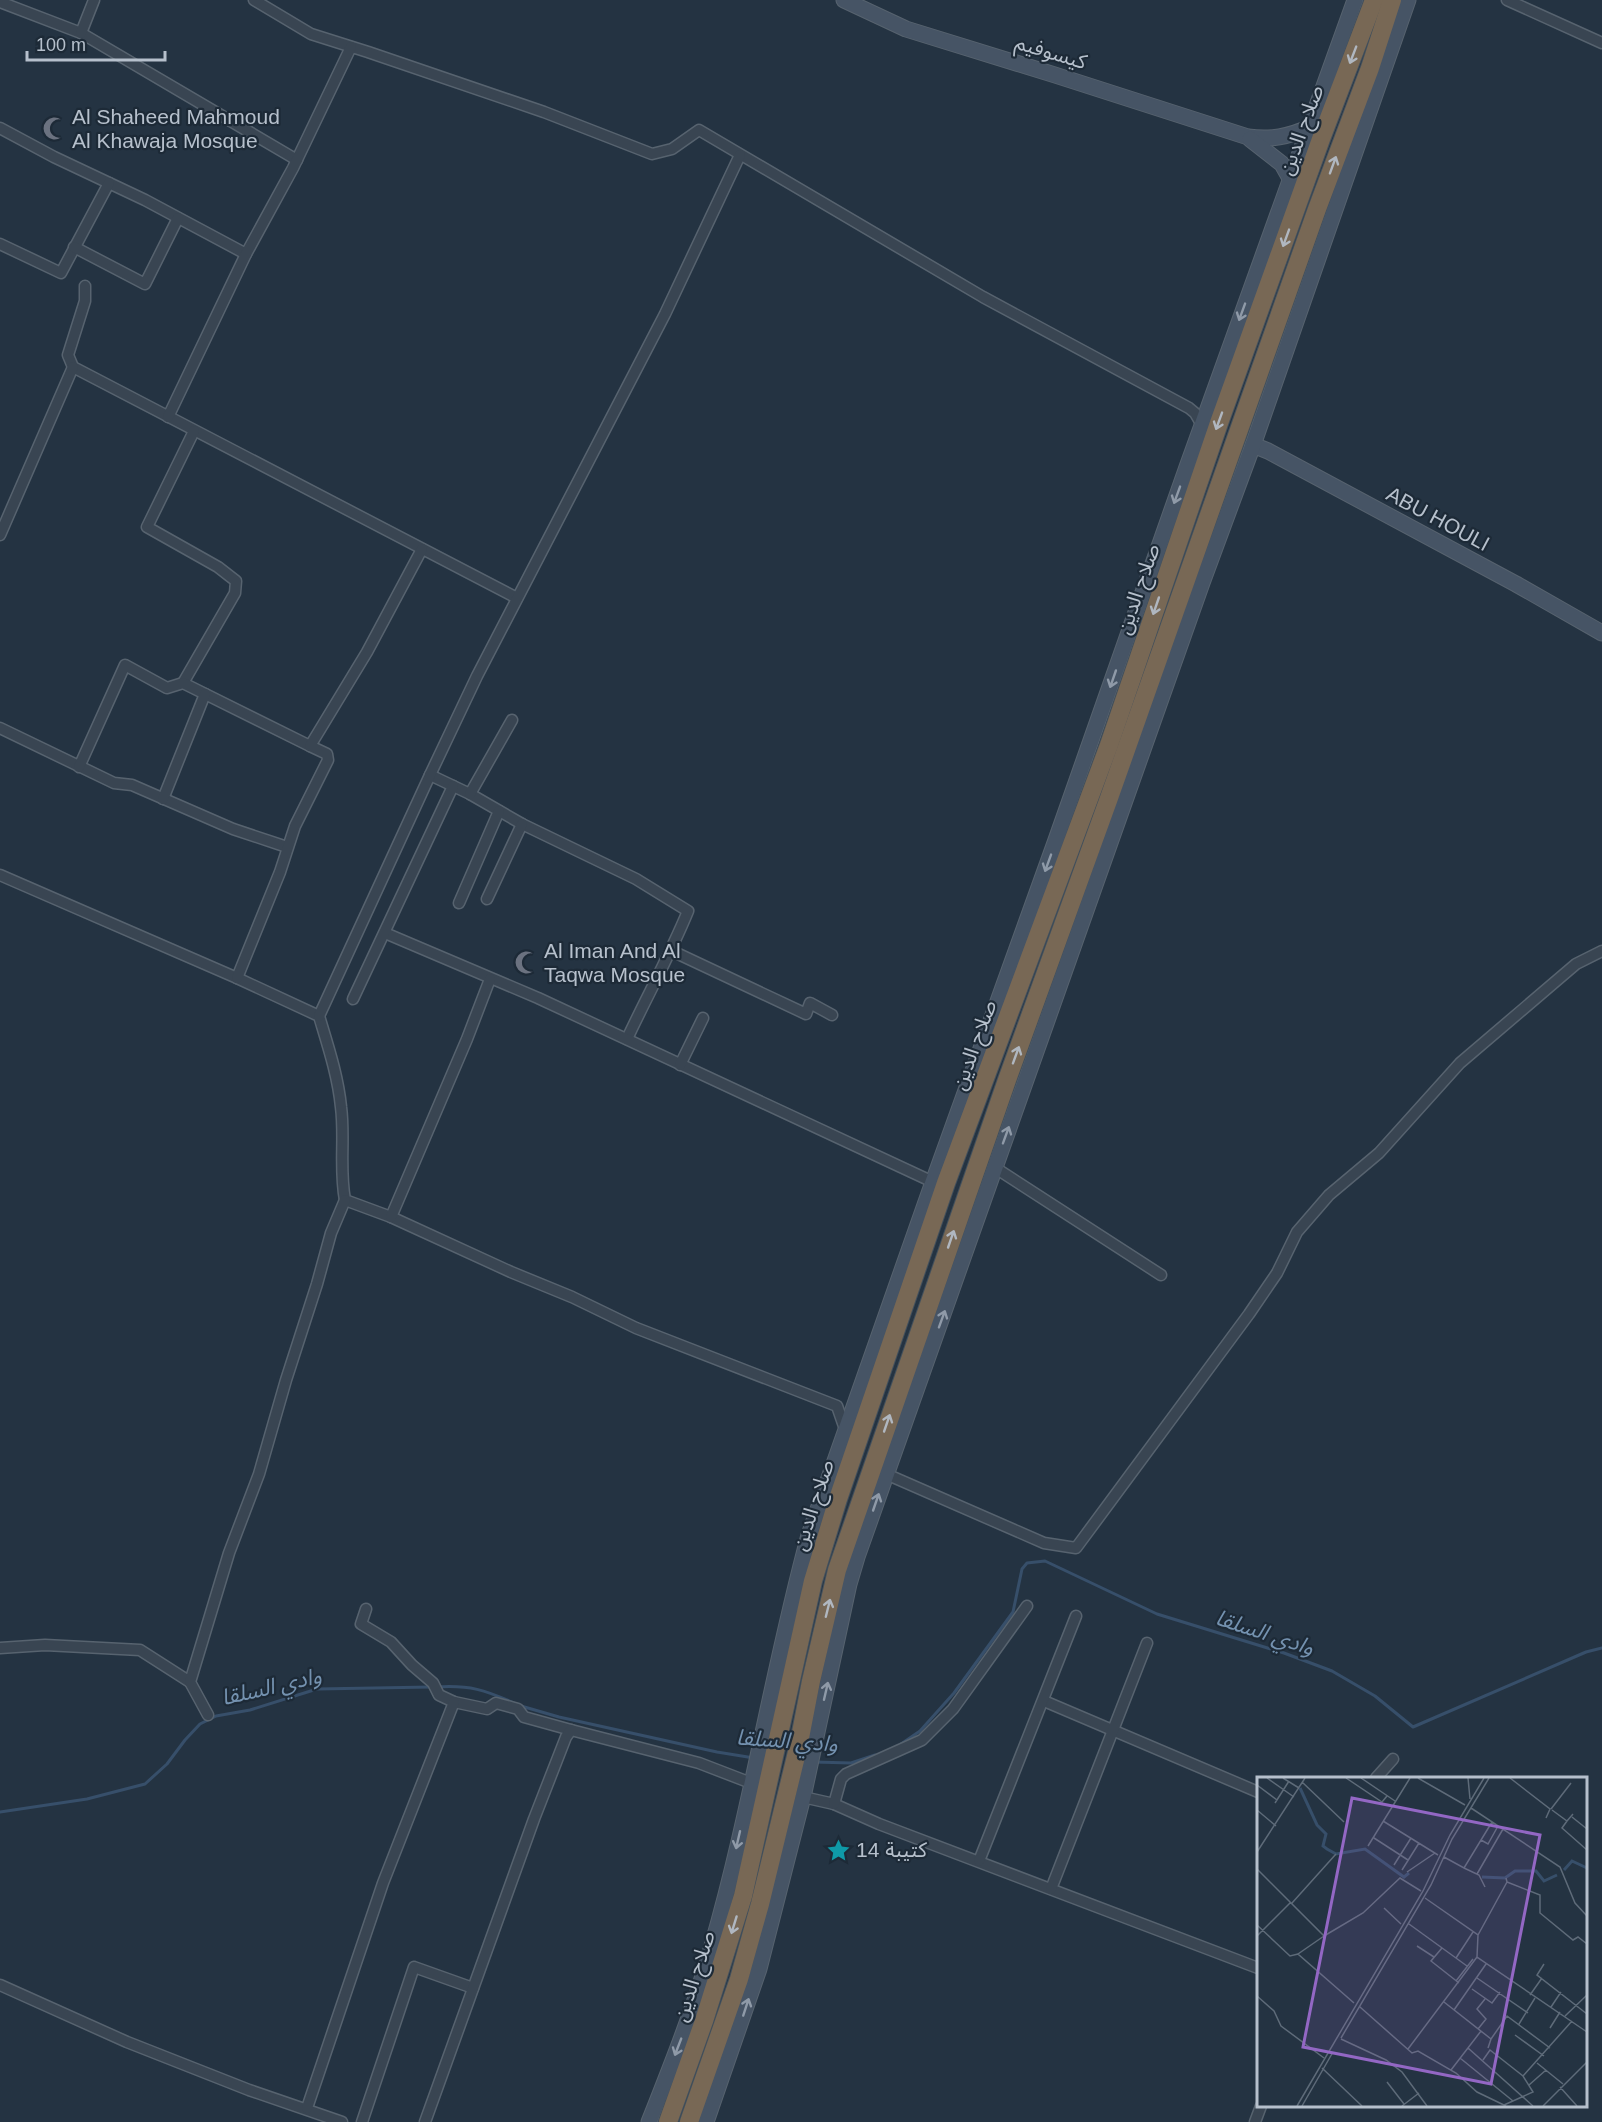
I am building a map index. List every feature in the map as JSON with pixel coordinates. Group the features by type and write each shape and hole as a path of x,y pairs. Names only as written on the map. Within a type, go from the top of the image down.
{"highway":[{"name":"صلاح الدين","path":"668,2122 704,2021 743,1896 760,1785 778,1745 813,1581 838,1499 946,1183 1109,744 1222,413 1374,0"},
{"name":"صلاح الدين","path":"689,2122 739,1979 760,1904 798,1793 806,1748 813,1670 837,1570 944,1259 1317,209 1370,68 1392,0"},
{"path":"1123,700 1131,699 1141,709"},
{"path":"1062,871 1071,875 1076,888"},
{"path":"743,1896 750,1903 760,1904"}],"main road":[{"name":"كيسوفيم","path":"844,0 906,29 1248,137 1284,138 1310,127"},
{"path":"649,2122 712,1947 760,1785 762,1735 794,1591 807,1544 933,1182 1355,0"},
{"path":"806,1748 849,1584 886,1474 1253,445 1408,0"},
{"name":"كيسوفيم","path":"1248,137 1282,164 1291,180"},
{"name":"ABU HOULI","path":"1253,445 1516,584 1602,633"},
{"path":"706,2122 759,1970 798,1793"}],"street":[{"path":"81,33 94,0"},
{"path":"254,0 311,34 544,112 652,154 672,149 699,130 740,156 931,264 983,297 1183,405 1195,413 1202,425"},
{"path":"1507,0 1602,43"},
{"path":"0,2 81,33 297,160"},
{"path":"168,417 246,254 297,160 351,47"},
{"path":"0,128 246,254"},
{"path":"190,1682 229,1553 259,1474 331,1233 345,1200 342,1183 342,1108 334,1064 319,1016 430,776 517,598 665,314 740,156"},
{"path":"0,243 61,273 110,183"},
{"path":"74,247 145,284 178,218"},
{"path":"85,286 85,301 68,355 73,367 517,598"},
{"path":"0,536 73,367"},
{"path":"1183,405 1199,403 1214,396"},
{"path":"79,767 125,665 167,688 183,683 235,593 236,581 218,567 147,528 194,431"},
{"path":"310,746 367,651 422,549"},
{"path":"183,683 327,754 328,760 287,847 280,872 237,978"},
{"path":"163,799 205,694"},
{"path":"470,794 512,720"},
{"path":"0,728 114,783 132,785 233,829 287,847"},
{"path":"430,776 636,879 688,911 672,951 663,963 627,1039"},
{"path":"353,999 453,786"},
{"path":"459,903 499,811"},
{"path":"487,899 522,824"},
{"path":"0,875 319,1016"},
{"path":"385,933 525,992 933,1182"},
{"path":"672,951 806,1014 810,1004 832,1015"},
{"path":"886,1474 1044,1543 1076,1548 1249,1314 1276,1272 1297,1232 1329,1195 1379,1153 1460,1063 1576,964 1602,951"},
{"path":"390,1217 467,1039 490,979"},
{"path":"680,1065 703,1018"},
{"path":"994,1167 1161,1275"},
{"path":"345,1200 390,1217 572,1297 636,1328 837,1406 845,1431"},
{"path":"837,1406 845,1403 861,1388"},
{"path":"834,1804 841,1779 846,1774 922,1740 953,1709 1027,1606"},
{"path":"366,1609 361,1624 391,1642 433,1683 439,1695 454,1702 488,1709 496,1703 518,1709 524,1717 699,1762 760,1785"},
{"path":"979,1861 1076,1616"},
{"path":"1051,1889 1147,1643"},
{"path":"0,1648 45,1644 140,1650 190,1682 208,1715"},
{"path":"1044,1701 1257,1792"},
{"path":"307,2108 383,1883 454,1702"},
{"path":"425,2122 534,1819 571,1730"},
{"path":"1378,1777 1393,1759"},
{"path":"798,1793 834,1804 879,1824 1257,1968"},
{"path":"362,2122 414,1967 473,1988"},
{"path":"0,1985 128,2042 249,2090 307,2108 342,2122"},
{"path":"1255,2122 1261,2107"}],"waterway":[{"name":"وادي السلقا","path":"901,1744 920,1731 954,1693 1013,1612 1022,1569 1027,1563 1045,1561 1157,1614 1284,1653 1332,1671 1375,1696 1413,1727 1586,1652 1602,1648"},
{"name":"وادي السلقا","path":"0,1812 87,1799 145,1784 167,1764 200,1724 216,1716 250,1710 317,1689 431,1687"},
{"name":"وادي السلقا","path":"437,1687 477,1689 514,1703"},
{"name":"وادي السلقا","path":"521,1706 559,1717 754,1758"},
{"name":"وادي السلقا","path":"814,1762 851,1763 875,1755"}],"place":[{"name":"Al Shaheed Mahmoud Al Khawaja Mosque","path":"54,129"},
{"name":"Al Iman And Al Taqwa Mosque","path":"526,963"},
{"name":"كتيبة 14","path":"838,1850"}]}
